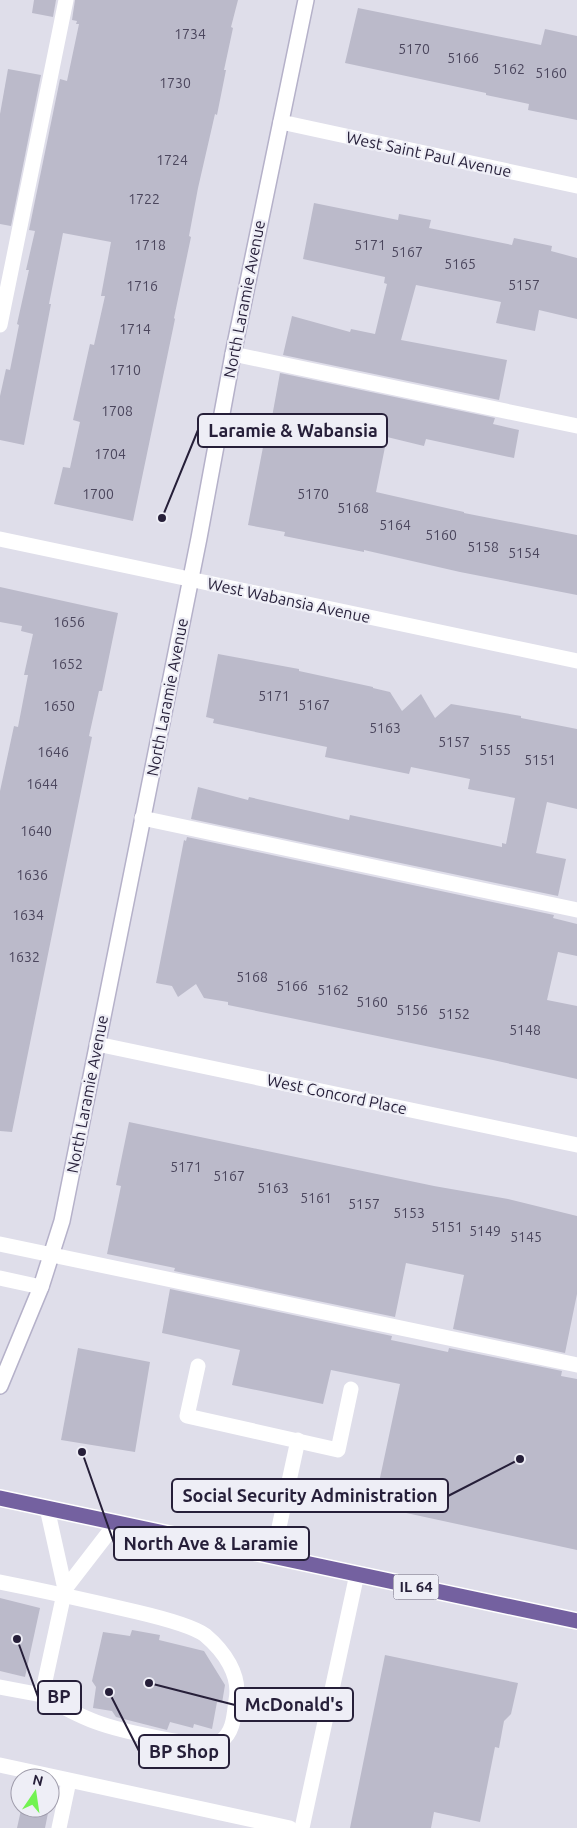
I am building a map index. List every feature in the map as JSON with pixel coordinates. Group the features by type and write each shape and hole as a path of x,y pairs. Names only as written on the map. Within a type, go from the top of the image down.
{"main road":[{"name":"IL 64","path":"0,1498 577,1621"}],"street":[{"path":"0,325 66,0"},
{"name":"North Laramie Avenue","path":"0,1386 40,1287 62,1221 233,354 306,0"},
{"name":"West Saint Paul Avenue","path":"280,122 577,186"},
{"path":"233,354 577,426"},
{"name":"West Wabansia Avenue","path":"0,539 577,661"},
{"path":"142,818 577,910"},
{"name":"West Concord Place","path":"97,1044 577,1145"},
{"path":"0,1244 577,1365"},
{"path":"0,1278 40,1287"},
{"path":"198,1366 187,1416 338,1450 351,1389"},
{"path":"273,1555 298,1440"},
{"path":"42,1695 64,1592 47,1508"},
{"path":"64,1592 116,1523"},
{"path":"302,1828 357,1574"},
{"path":"0,1582 64,1592 168,1620 204,1634 227,1659 236,1678 238,1693 232,1728 227,1737 219,1743 186,1744 98,1723 72,1712 42,1695 0,1687"},
{"path":"0,1766 290,1828"},
{"path":"59,1828 69,1780"}],"building":[{"path":"34,0 56,0 53,17 32,13"},
{"path":"75,0 238,0 231,27 233,28 217,115 215,114 198,188 189,236 191,237 175,319 133,521 54,504 63,467 70,468 80,422 73,420 90,344 94,345 105,296 101,296 111,242 63,233 24,445 0,440 0,396 6,369 10,370 19,325 17,324 29,270 26,270 35,231 29,230 60,79 67,81 79,24 76,24 77,21 72,20"},
{"path":"358,8 541,45 545,29 577,36 577,120 528,110 529,104 486,95 486,93 345,63"},
{"path":"8,69 41,75 11,226 0,224 0,114"},
{"path":"314,203 398,220 399,214 431,220 429,228 512,245 514,238 552,246 551,251 577,258 577,319 539,310 535,331 496,323 501,302 416,285 401,340 507,360 499,400 283,355 292,316 350,332 351,329 375,334 387,284 384,283 385,277 303,259"},
{"path":"280,373 495,418 493,424 519,430 514,458 426,439 424,446 387,437 376,492 464,513 577,535 577,595 460,572 364,550 364,552 284,536 285,532 248,525 269,416 272,417"},
{"path":"0,587 118,613 102,691 99,691 89,736 92,737 12,1132 0,1131 0,791 14,726 18,727 28,675 24,675 33,634 21,631 22,626 0,622"},
{"path":"218,654 299,669 299,671 390,692 402,711 421,694 435,718 451,704 521,716 521,718 577,729 577,809 547,802 536,853 566,859 558,896 191,819 198,787 248,800 249,797 349,820 350,815 502,847 502,843 506,844 515,798 468,789 470,779 411,767 409,774 325,757 327,747 213,723 214,719 206,717"},
{"path":"187,837 554,915 553,918 577,924 577,956 558,952 547,1000 577,1006 577,1079 228,1005 228,1002 204,998 196,984 178,997 172,986 156,983 184,840 186,841"},
{"path":"129,1122 434,1186 508,1199 577,1216 577,1294 565,1353 453,1329 464,1275 406,1263 395,1317 174,1271 175,1268 107,1254 121,1186 116,1185"},
{"path":"170,1289 392,1336 391,1340 448,1352 449,1348 562,1371 561,1376 577,1379 577,1550 374,1506 400,1384 331,1370 323,1404 232,1385 240,1350 162,1333"},
{"path":"78,1348 150,1362 135,1452 61,1440"},
{"path":"0,1598 40,1608 25,1677 0,1671"},
{"path":"132,1630 160,1635 159,1640 204,1651 225,1685 222,1703 217,1702 212,1729 194,1724 193,1728 170,1722 167,1730 116,1717 112,1711 93,1708 96,1687 92,1681 103,1632 130,1636"},
{"path":"385,1655 518,1683 511,1714 504,1721 499,1748 495,1747 480,1822 434,1812 431,1828 350,1828"},
{"path":"19,1818 47,1818 45,1828 17,1828"}],"place":[{"name":"Laramie & Wabansia","path":"162,518"},
{"name":"North Ave & Laramie","path":"82,1452"},
{"name":"Social Security Administration","path":"520,1459"},
{"name":"BP","path":"17,1639"},
{"name":"McDonald's","path":"149,1683"},
{"name":"BP Shop","path":"109,1692"}]}
